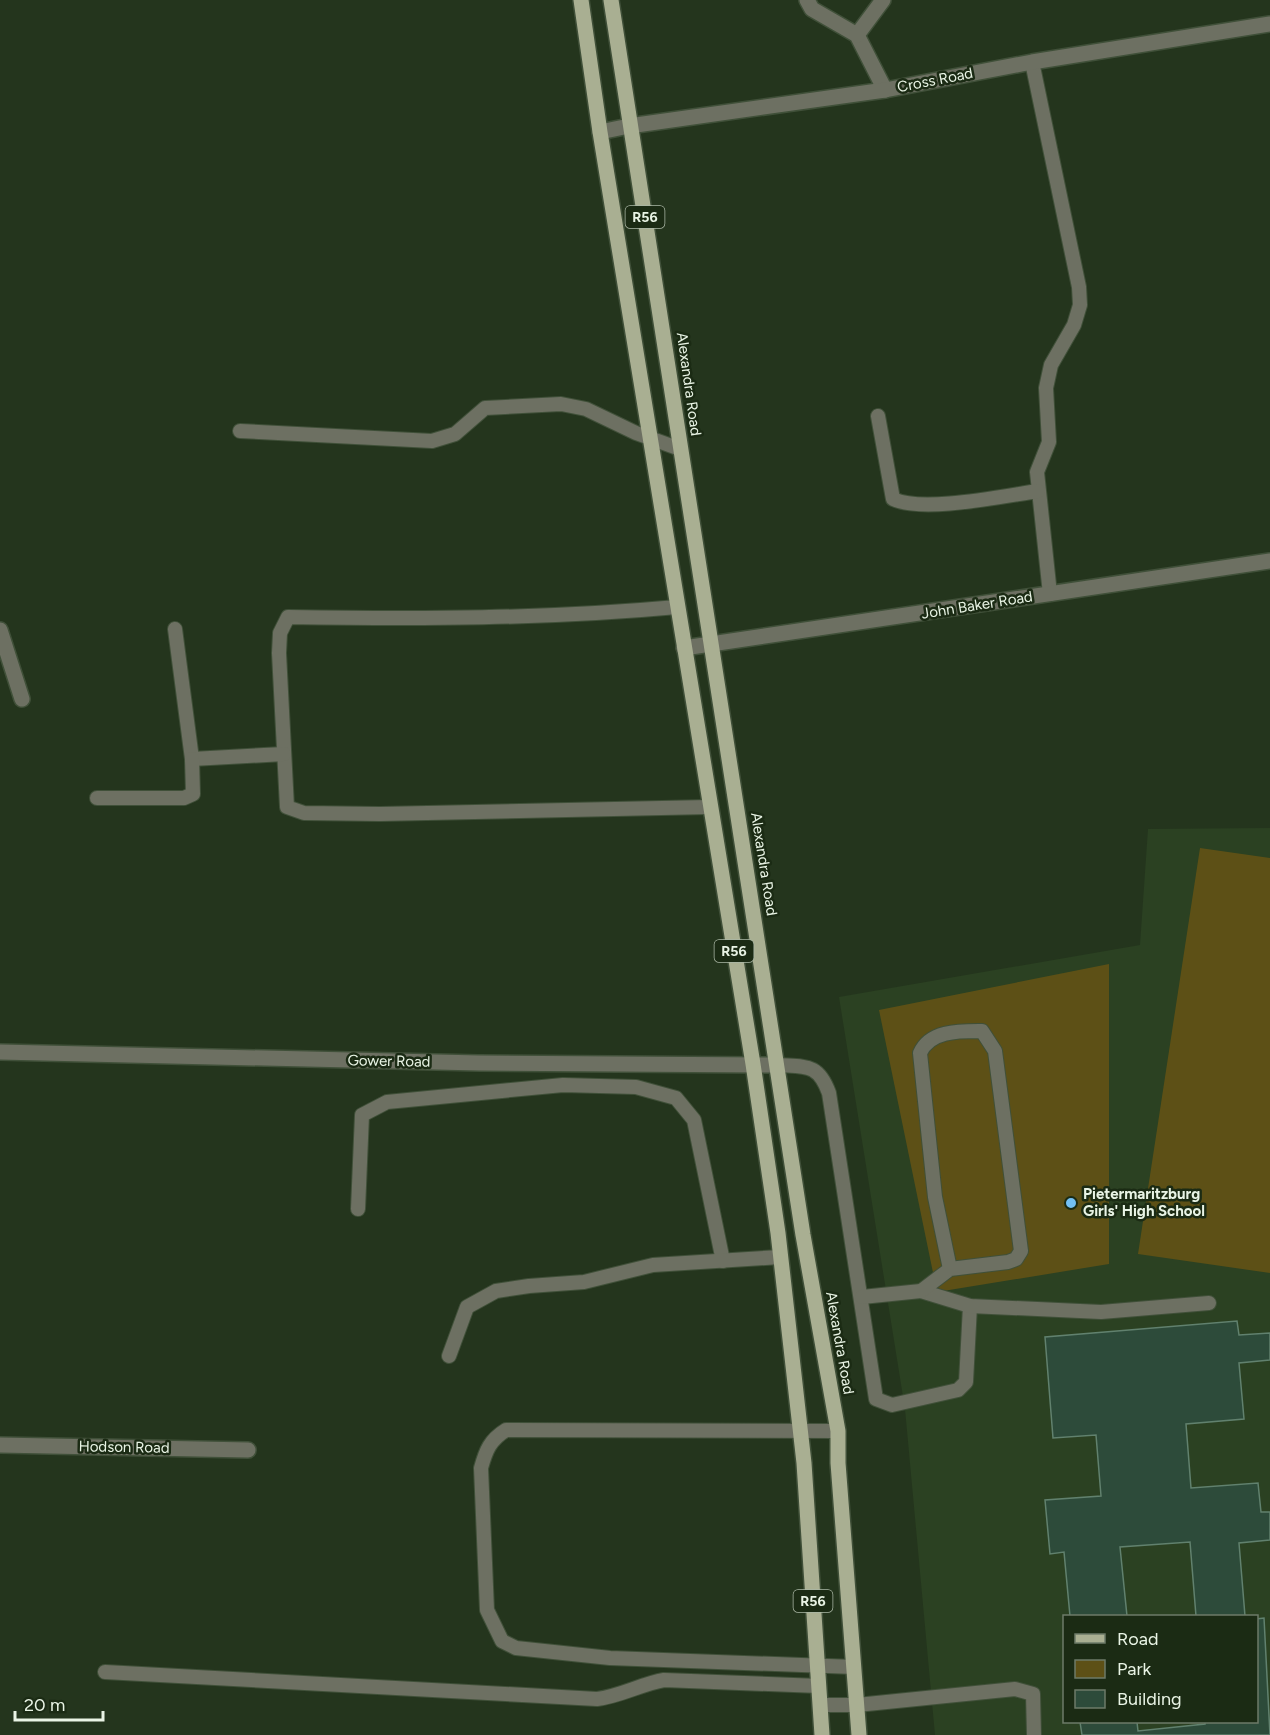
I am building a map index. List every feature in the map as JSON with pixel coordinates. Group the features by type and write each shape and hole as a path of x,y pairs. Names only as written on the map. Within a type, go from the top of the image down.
{"main road":[{"name":"R56","path":"581,0 600,132 652,438 709,807 753,1064 780,1257 801,1430 819,1665 822,1735"},
{"name":"Alexandra Road","path":"611,0 629,126 661,308 680,449 803,1235 838,1431 838,1474 859,1735"}],"street":[{"path":"807,0 812,9 857,35 885,90"},
{"path":"857,35 883,0"},
{"name":"Cross Road","path":"600,132 885,90 1032,62 1270,24"},
{"name":"John Baker Road","path":"684,648 1270,561"},
{"path":"0,630 22,699"},
{"name":"Gower Road","path":"0,1052 479,1063 777,1065"},
{"name":"Hodson Road","path":"0,1445 248,1450"}],"lane":[{"path":"1032,62 1079,287 1080,305 1074,326 1051,365 1046,388 1049,442 1037,472 1050,594"},
{"path":"240,431 432,441 455,434 485,408 561,404 586,409 680,449"},
{"path":"878,416 893,499 902,503 936,504 1038,491"},
{"path":"677,607 613,613 461,620 288,617 280,633 279,653 287,807 304,813 392,814 709,807"},
{"path":"97,798 184,798 193,795 192,759 175,629"},
{"path":"192,759 285,754"},
{"path":"921,1291 950,1269 1008,1262 1016,1259 1021,1251 995,1051 982,1031 933,1036 924,1044 920,1053 935,1197 950,1269"},
{"path":"777,1065 813,1068 824,1078 829,1093 876,1399 892,1405 958,1390 966,1383 970,1306"},
{"path":"358,1209 362,1115 374,1107 387,1102 563,1085 636,1087 676,1098 694,1120 723,1261"},
{"path":"449,1356 467,1307 496,1291 584,1282 653,1265 780,1257"},
{"path":"862,1297 921,1291 970,1306 1101,1312 1209,1303"},
{"path":"838,1431 506,1430 493,1438 485,1451 481,1468 487,1610 502,1641 516,1648 610,1658 854,1667"},
{"path":"105,1672 597,1699 612,1697 641,1684 664,1680 819,1686"},
{"path":"820,1705 857,1705 1016,1689 1033,1694 1034,1735"}],"shaded area":[{"name":"Pietermaritzburg Girls' High School","path":"1270,828 1270,1735 935,1735 905,1409 839,997 1140,945 1148,829"}],"green space":[{"path":"1200,848 1270,858 1270,1273 1138,1254"},
{"path":"1109,964 1109,1264 937,1292 879,1010"}],"building":[{"path":"1237,1321 1239,1335 1270,1333 1270,1360 1239,1363 1244,1419 1186,1424 1191,1488 1258,1483 1261,1512 1270,1512 1270,1540 1239,1543 1245,1615 1196,1615 1190,1542 1120,1547 1127,1615 1070,1615 1064,1552 1050,1554 1045,1500 1101,1496 1096,1435 1053,1438 1045,1337"},
{"path":"1264,1618 1270,1735 1082,1735 1080,1723 1137,1723 1138,1731 1205,1723 1258,1723 1258,1619"}],"place":[{"name":"Pietermaritzburg Girls' High School","path":"1071,1203"}]}
